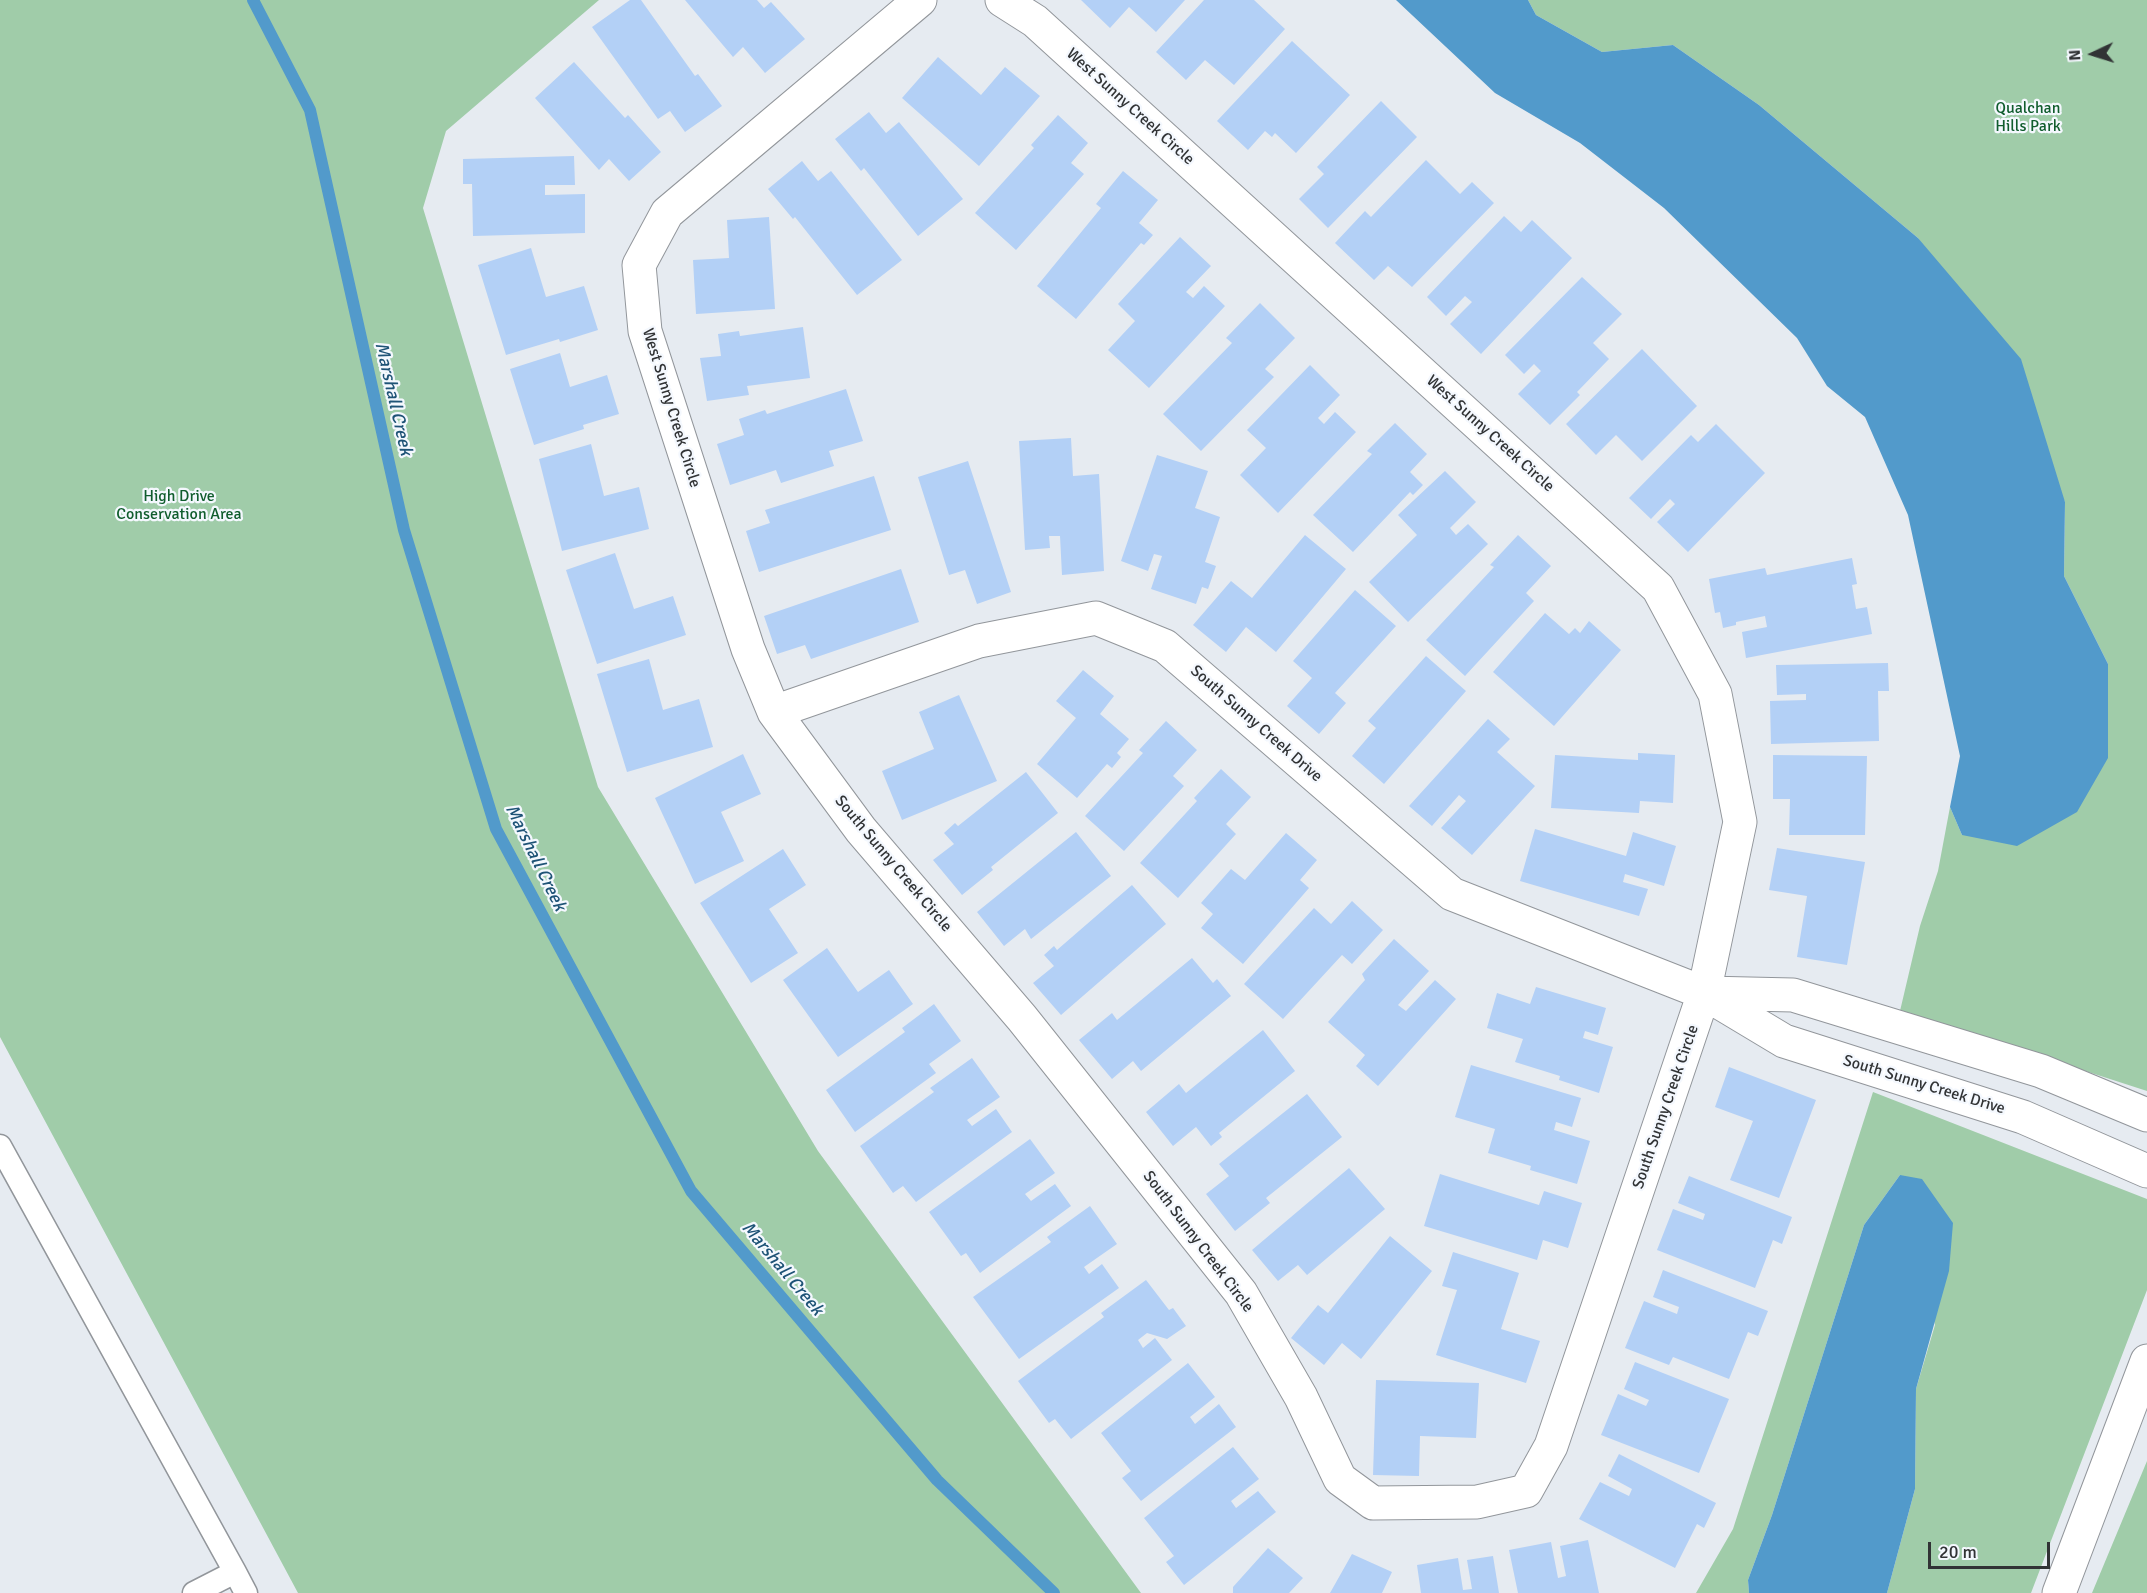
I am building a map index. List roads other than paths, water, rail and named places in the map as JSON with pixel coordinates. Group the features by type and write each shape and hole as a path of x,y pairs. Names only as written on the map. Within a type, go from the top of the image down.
{"street":[{"name":"West Sunny Creek Circle","path":"774,712 748,649 645,331 639,265 667,213 920,0"},
{"name":"West Sunny Creek Circle","path":"1002,0 1035,21 1658,588 1715,694 1740,822 1704,993"},
{"name":"South Sunny Creek Drive","path":"774,712 979,641 1096,618 1165,646 1452,894 1704,993 1784,1041 2023,1117 2147,1172"},
{"name":"South Sunny Creek Circle","path":"774,712 861,830 1022,1018 1241,1293 1302,1397 1340,1479 1373,1503 1477,1502 1526,1491 1551,1446 1704,993"},
{"name":"South Sunny Creek Drive","path":"1704,993 1793,995 2041,1071 2147,1115"},
{"path":"2059,1593 2147,1361"}],"lane":[{"path":"0,1146 246,1593"},
{"path":"194,1593 235,1572"}],"water":[{"path":"1396,0 1528,0 1536,15 1602,52 1673,45 1759,105 1918,238 2021,359 2065,502 2064,576 2108,664 2108,758 2077,812 2017,846 1962,835 1950,807 1960,756 1908,515 1865,417 1827,386 1797,338 1664,208 1580,143 1495,93"},
{"path":"1900,1175 1922,1179 1953,1223 1949,1271 1916,1389 1915,1489 1887,1593 1749,1593 1748,1580 1772,1515 1864,1225"}],"waterway":[{"name":"Marshall Creek","path":"253,0 310,110 404,530 496,829 691,1191 937,1480 1054,1593"}],"park label":[{"name":"Qualchan Hills Park","path":"2028,118"},
{"name":"High Drive Conservation Area","path":"179,506"}]}
